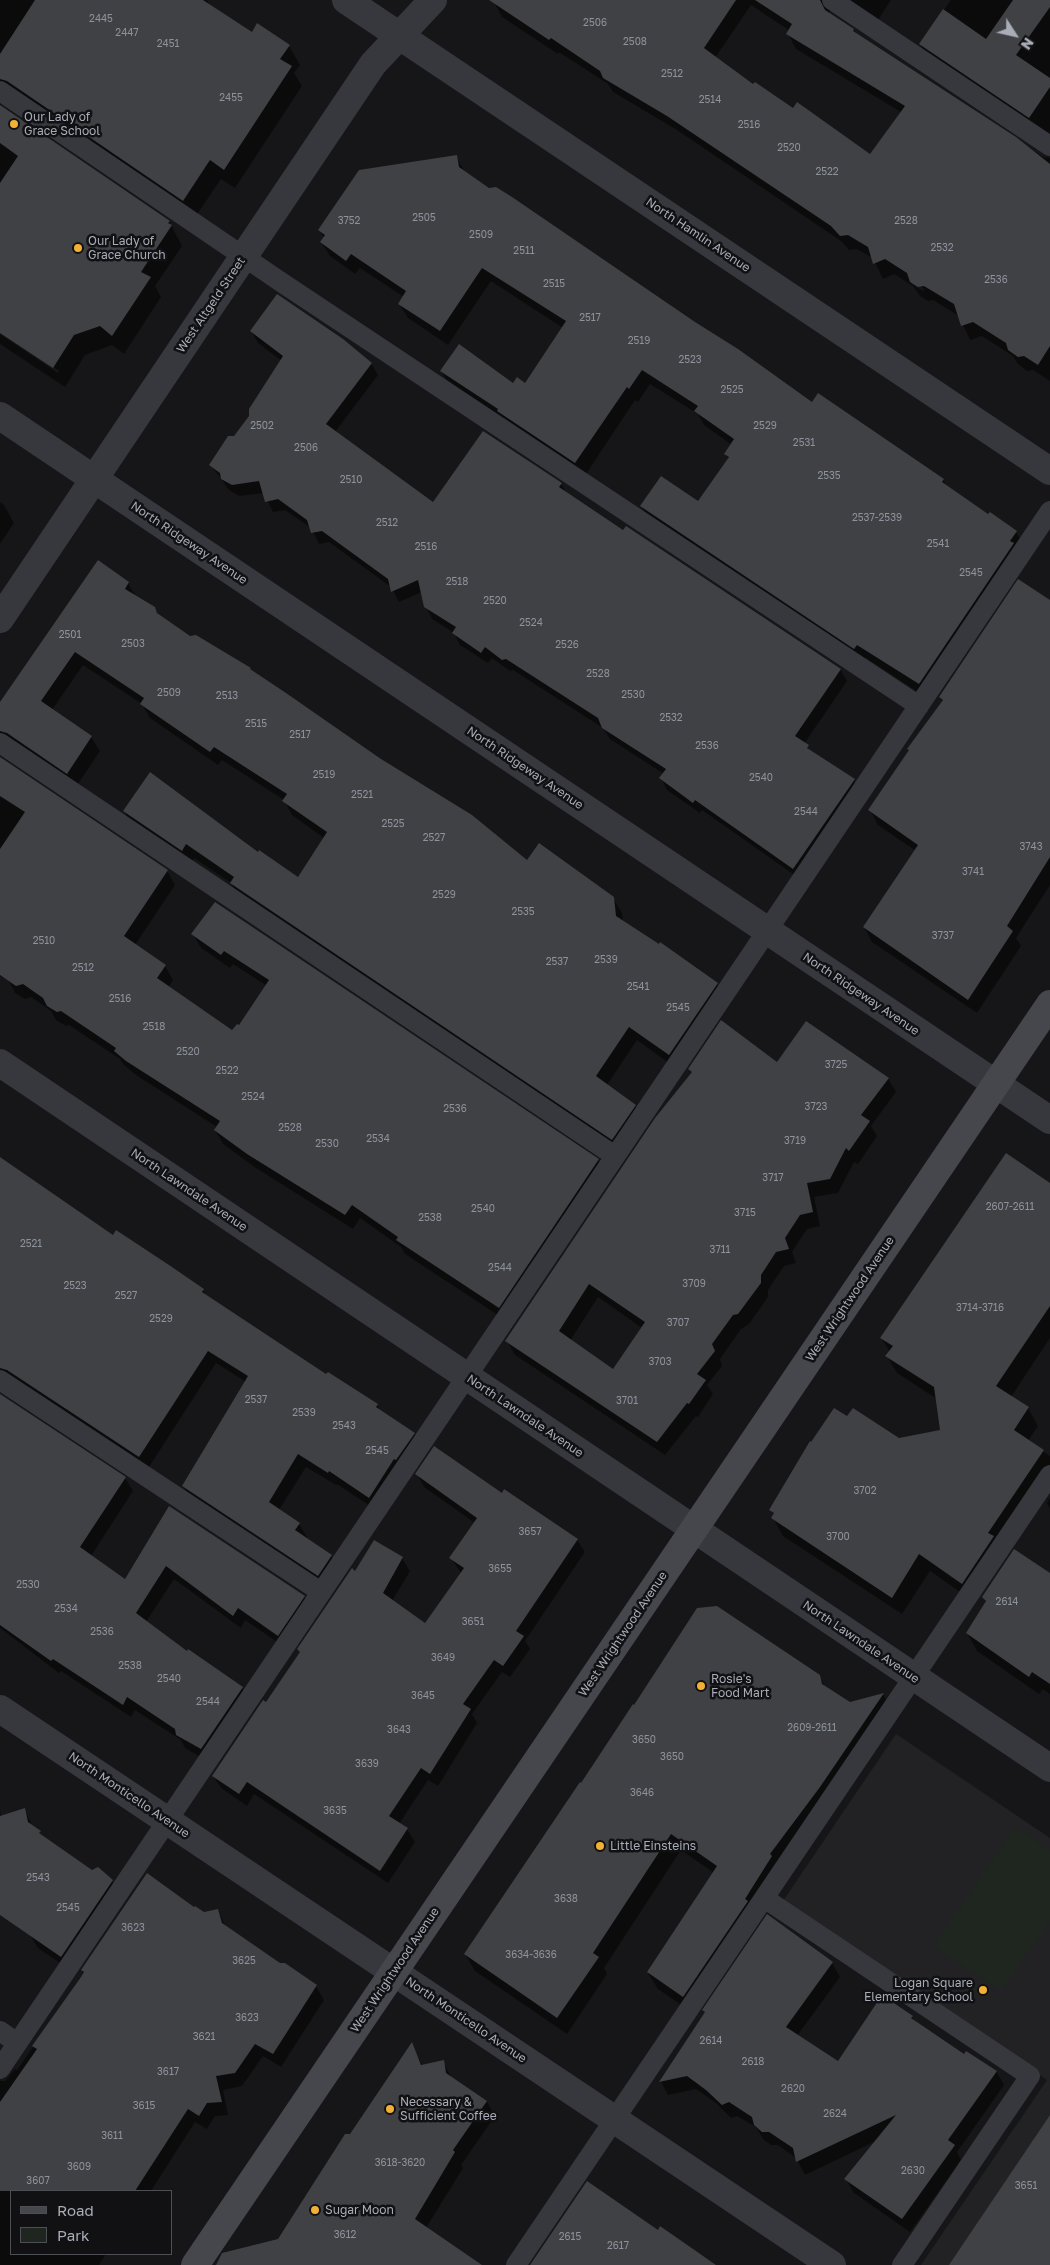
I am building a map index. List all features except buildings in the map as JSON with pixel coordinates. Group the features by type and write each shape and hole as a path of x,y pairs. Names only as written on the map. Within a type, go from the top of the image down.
{"street":[{"name":"North Hamlin Avenue","path":"346,0 1050,471"},
{"name":"West Altgeld Street","path":"0,618 373,64 433,0"},
{"name":"North Ridgeway Avenue","path":"0,416 1050,1120"},
{"name":"West Wrightwood Avenue","path":"195,2265 1050,1004"},
{"name":"North Lawndale Avenue","path":"0,1063 1050,1768"},
{"name":"North Monticello Avenue","path":"0,1709 832,2265"}],"lane":[{"path":"832,0 1050,146"},
{"path":"0,91 244,257 919,706"},
{"path":"0,2068 1050,511"},
{"path":"0,743 615,1156"},
{"path":"0,1380 321,1592"},
{"path":"516,2265 1050,1475"},
{"path":"764,1898 1030,2076 902,2265"},
{"path":"0,2031 17,2043"}],"shaded area":[{"name":"Logan Square Elementary School","path":"896,1734 1050,1838 1050,2265 921,2265 1047,2080 783,1901"}],"green space":[{"path":"1015,1828 1050,1851 1050,1921 1001,1991 934,1946"}],"place":[{"name":"Our Lady of Grace School","path":"14,124"},
{"name":"Our Lady of Grace Church","path":"78,248"},
{"name":"Rosie's Food Mart","path":"701,1686"},
{"name":"Little Einsteins","path":"600,1846"},
{"name":"Logan Square Elementary School","path":"983,1990"},
{"name":"Necessary & Sufficient Coffee","path":"390,2109"},
{"name":"Sugar Moon","path":"315,2210"}]}
